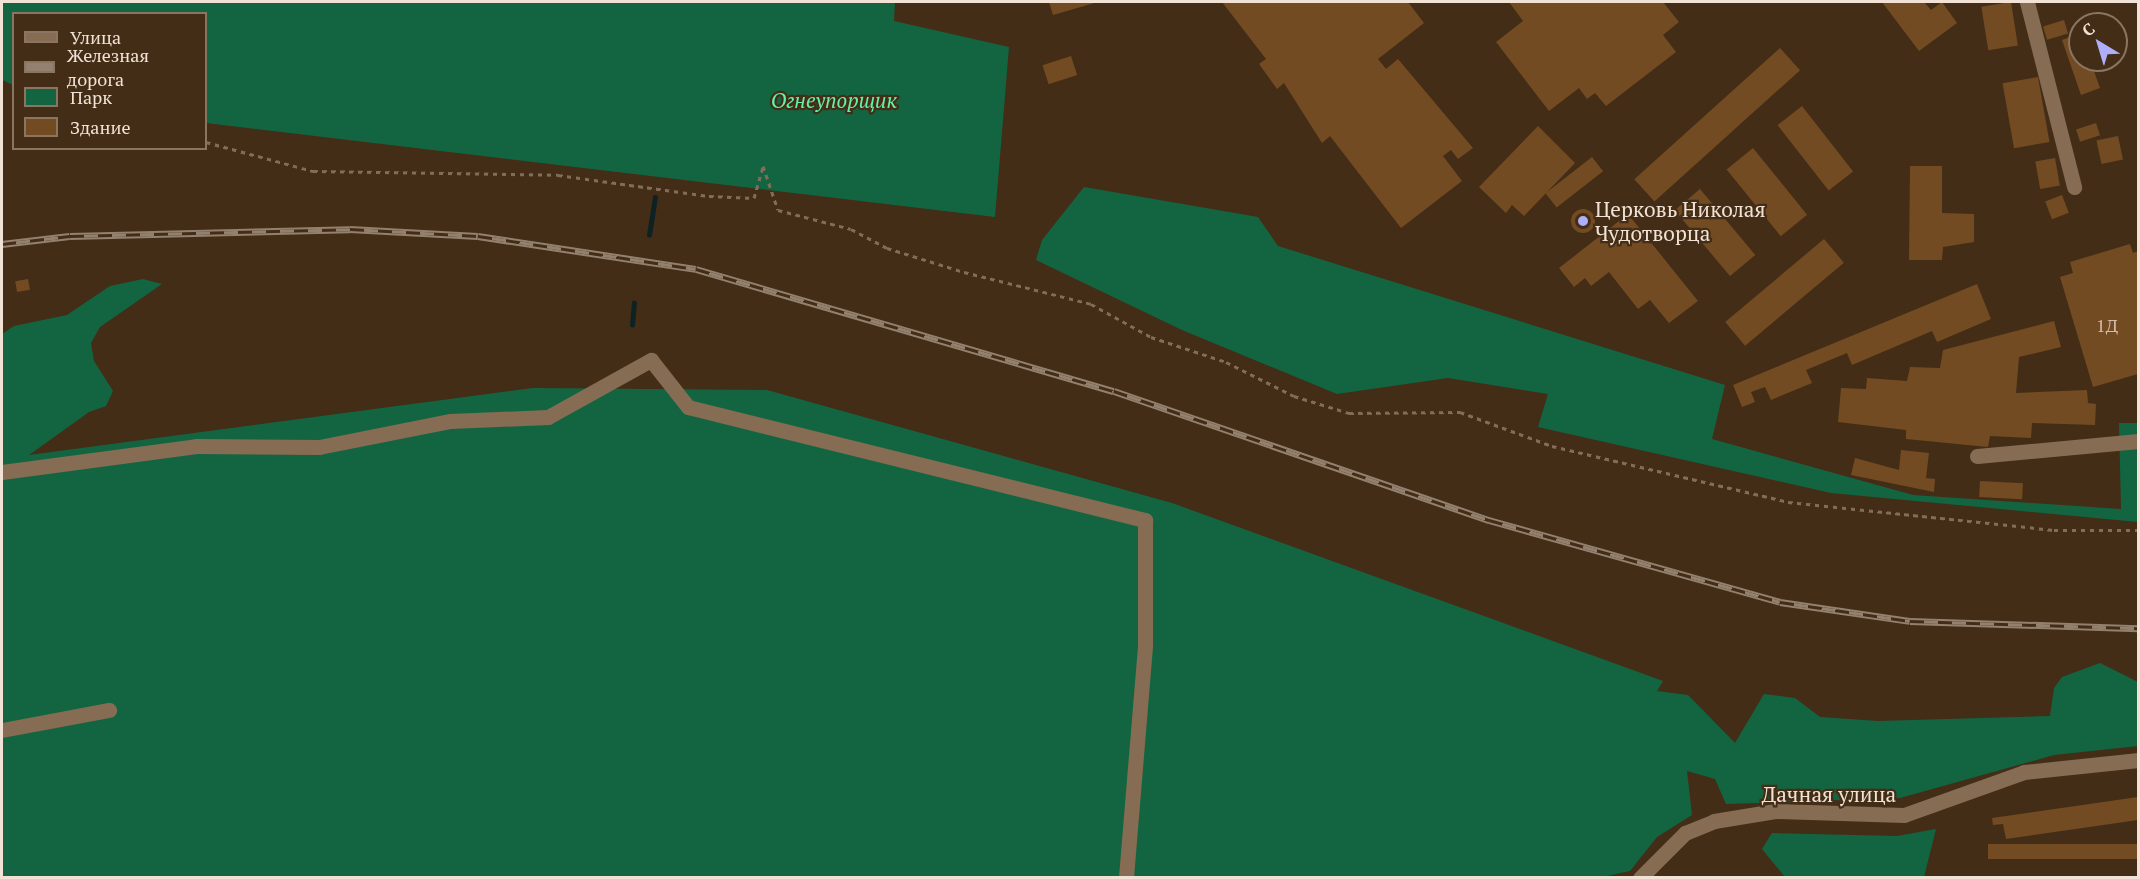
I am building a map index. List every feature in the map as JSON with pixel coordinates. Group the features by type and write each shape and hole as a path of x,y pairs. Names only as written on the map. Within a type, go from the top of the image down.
{"street":[{"path":"2027,2 2074,187"},
{"path":"2,472 196,446 319,447 450,422 548,417 651,360 687,407 1145,520 1145,646 1126,878"},
{"path":"1977,456 2139,441"},
{"path":"2,730 109,710"},
{"name":"Дачная улица","path":"1640,878 1685,833 1714,821 1775,811 1904,815 2024,772 2139,760"}],"path":[{"path":"207,142 313,171 558,175 709,196 754,198 764,166 778,210 851,229 887,248 964,272 1091,304 1151,337 1227,362 1294,396 1349,413 1460,412 1552,446 1788,502 2054,530 2139,530"}],"green space":[{"name":"Огнеупорщик","path":"2,2 895,2 894,21 1009,47 995,217 207,123 207,12 12,12 12,85 2,80"},
{"path":"1084,187 1258,217 1278,246 1725,385 1712,439 1913,495 2121,509 2119,423 2138,423 2138,522 1831,493 1538,427 1548,394 1448,378 1337,394 1182,330 1036,260 1042,240"},
{"path":"143,279 162,284 100,327 91,343 94,361 113,391 106,406 89,412 29,455 533,388 767,390 1172,503 1663,681 1657,691 1688,695 1735,743 1764,694 1795,698 1820,717 1878,721 2050,716 2054,688 2062,677 2100,663 2138,682 2138,746 2054,755 1900,798 1726,804 1715,779 1687,771 1692,815 1657,837 1630,871 1602,877 2,878 2,334 14,326 67,315 110,286"},
{"path":"1936,829 1924,877 1785,877 1762,849 1772,833 1897,836"}],"building":[{"path":"1049,2 1098,2 1053,15"},
{"path":"1222,2 1408,2 1424,23 1378,59 1386,69 1398,59 1473,148 1458,159 1451,150 1443,156 1462,181 1401,228 1330,136 1322,143 1284,83 1277,89 1259,64 1266,59"},
{"path":"1509,2 1663,2 1679,22 1663,35 1676,52 1606,106 1595,93 1587,99 1579,88 1549,111 1496,42 1523,21"},
{"path":"1882,2 1924,2 1931,10 1942,2 1957,23 1919,51"},
{"path":"2011,2 2018,45 1988,50 1981,7"},
{"path":"2064,20 2068,33 2047,40 2043,26"},
{"path":"2068,38 2068,57 2062,40"},
{"path":"1780,48 1800,70 1654,201 1634,179"},
{"path":"1071,56 1077,75 1049,84 1042,65"},
{"path":"2073,72 2094,72 2100,88 2081,95"},
{"path":"2038,77 2049,142 2014,148 2003,83"},
{"path":"1802,106 1853,171 1829,190 1778,125"},
{"path":"2096,123 2100,135 2080,142 2076,129"},
{"path":"1538,126 1575,163 1524,216 1512,205 1506,213 1479,187"},
{"path":"2118,136 2123,159 2101,164 2096,141"},
{"path":"1753,148 1807,215 1781,236 1727,169"},
{"path":"1592,157 1603,171 1557,208 1546,193"},
{"path":"2055,158 2060,186 2040,189 2035,161"},
{"path":"1910,166 1942,166 1942,213 1974,214 1974,242 1943,247 1942,260 1909,260"},
{"path":"1700,189 1755,255 1730,276 1675,210"},
{"path":"2062,195 2069,213 2052,219 2045,201"},
{"name":"Церковь Николая Чудотворца","path":"1583,209 1591,213 1595,221 1591,229 1583,233 1575,229 1571,221 1575,213"},
{"path":"1628,214 1698,301 1669,323 1650,300 1638,309 1609,272 1591,286 1585,278 1574,287 1559,268"},
{"path":"1824,239 1844,263 1745,346 1725,322"},
{"path":"2130,244 2133,253 2138,251 2138,374 2093,387 2060,277 2073,273 2070,262"},
{"path":"28,279 30,290 17,292 15,281"},
{"path":"1977,284 1991,319 1937,342 1932,331 1852,365 1847,353 1806,370 1812,383 1771,400 1765,387 1751,392 1755,402 1742,407 1733,385"},
{"path":"2054,321 2061,347 2019,357 2016,393 2087,390 2088,403 2096,404 2095,425 2032,423 2031,438 1990,436 1988,447 1906,439 1906,430 1838,422 1841,388 1866,389 1867,378 1907,381 1910,367 1940,368 1943,350"},
{"path":"1901,450 1929,453 1926,478 1935,479 1934,492 1851,475 1855,458 1899,470"},
{"path":"1980,481 2023,483 2022,499 1979,497"},
{"path":"2138,797 2138,820 2006,839 2003,824 1993,825 1992,818"},
{"path":"1988,844 2138,844 2138,859 1988,859"}],"waterway":[{"path":"649,235 655,197"},
{"path":"632,325 634,303"}],"railway":[{"path":"2,244 70,236 350,229 478,236 696,269 1114,391 1489,520 1780,602 1910,621 2138,628"}],"place":[{"name":"Церковь Николая Чудотворца","path":"1583,221"}]}
